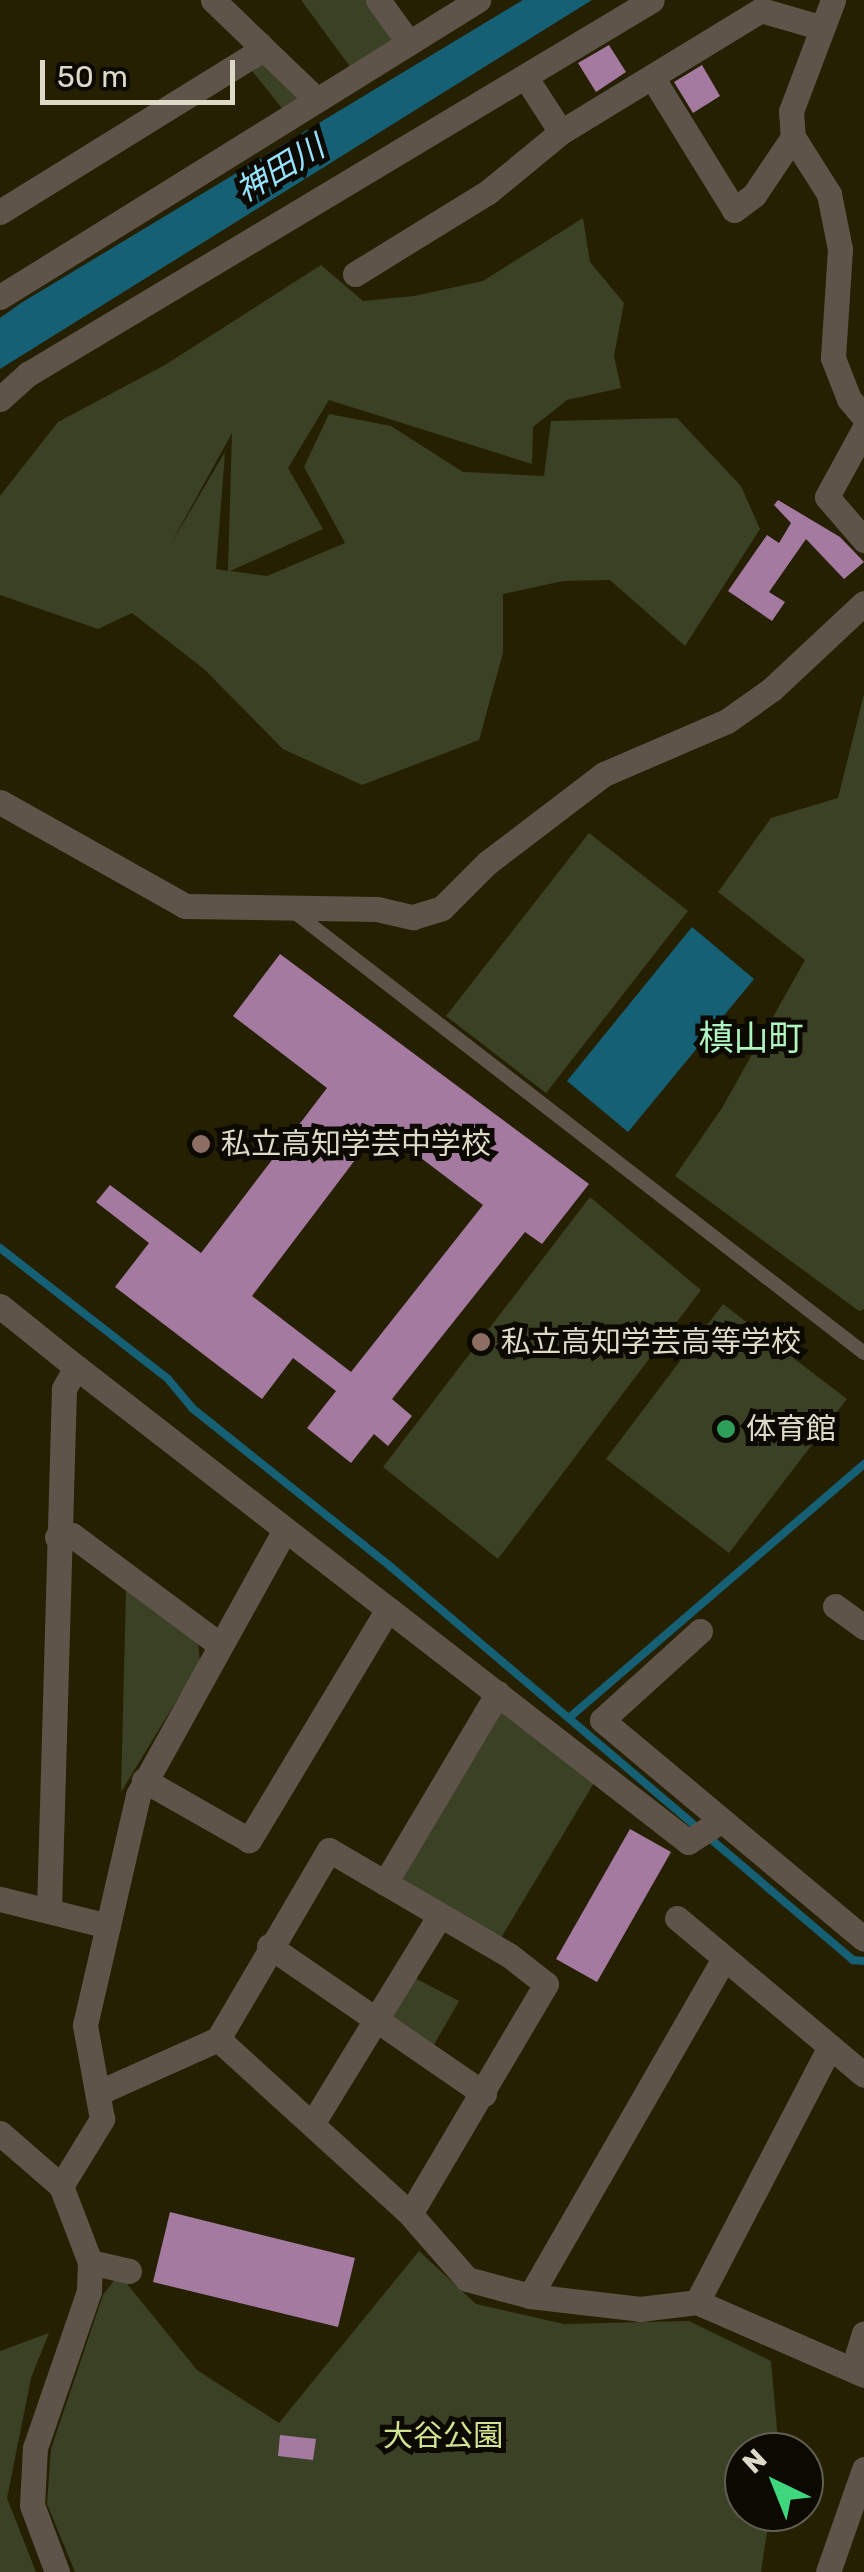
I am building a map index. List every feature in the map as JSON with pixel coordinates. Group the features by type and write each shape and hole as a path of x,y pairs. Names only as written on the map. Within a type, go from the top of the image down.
{"street":[{"path":"214,0 317,100"},
{"path":"378,0 409,43"},
{"path":"0,297 478,0"},
{"path":"0,399 28,374 652,0"},
{"path":"833,0 819,27 791,111 793,137 828,194 840,250 833,358 864,417"},
{"path":"355,274 488,192 561,132 761,10 819,27"},
{"path":"0,212 252,56 259,44"},
{"path":"652,77 734,210 754,195 793,137"},
{"path":"526,78 561,132"},
{"path":"864,429 827,497 864,540"},
{"path":"0,802 186,906 292,911 377,909 413,917 442,908 486,863 604,774 726,720 772,689 864,603"},
{"path":"0,1306 662,1824 688,1842 710,1829"},
{"path":"48,1910 64,1389 76,1367"},
{"path":"61,2186 102,2119 102,2091 85,2026 144,1780 284,1532"},
{"path":"58,1537 72,1535 220,1644"},
{"path":"835,1606 864,1627"},
{"path":"144,1780 249,1840 388,1608"},
{"path":"700,1631 602,1720 710,1829 864,1939"},
{"path":"384,1884 498,1693"},
{"path":"102,2091 218,2039 269,1946 329,1850 440,1915 546,1984 410,2214"},
{"path":"0,1898 108,1926"},
{"path":"312,2124 440,1915"},
{"path":"677,1918 864,2075"},
{"path":"269,1946 484,2094"},
{"path":"530,2296 724,1960"},
{"path":"218,2039 410,2214 467,2279 530,2296 640,2309 696,2302 858,2372 864,2334"},
{"path":"696,2302 830,2046"},
{"path":"0,2132 61,2186 90,2262 88,2291 35,2448 32,2505 57,2572"},
{"path":"90,2262 129,2271"},
{"path":"828,2572 864,2469"}],"lane":[{"path":"292,911 864,1353"}],"green space":[{"path":"301,0 370,0 397,38 351,68"},
{"path":"262,55 308,98 285,112 249,67"},
{"path":"583,218 590,262 624,303 614,356 621,388 567,400 533,427 532,464 329,400 288,468 323,529 230,571 267,576 345,543 304,467 329,414 391,426 463,472 544,476 551,421 677,418 741,486 760,529 685,646 610,580 563,581 503,594 503,653 479,740 362,785 283,749 204,669 132,613 98,629 0,595 0,496 58,422 165,365 321,265 363,301 414,296 483,281","holes":["232,433 228,570 216,569 225,452 169,547"]},
{"path":"864,694 864,1309 859,1311 675,1176 722,1108 805,960 718,892 771,818 838,798"},
{"path":"589,833 688,911 546,1093 446,1016"},
{"path":"590,1197 701,1290 498,1559 383,1467"},
{"name":"体育館","path":"723,1304 847,1399 729,1553 606,1459"},
{"path":"126,1590 198,1643 200,1662 121,1792"},
{"path":"498,1709 594,1783 501,1938 406,1886 402,1874"},
{"path":"413,1977 459,2001 431,2050 387,2019"},
{"name":"大谷公園","path":"419,2251 476,2304 564,2324 689,2321 771,2361 777,2432 724,2432 724,2532 767,2532 761,2572 75,2572 47,2504 51,2449 103,2295 119,2274 197,2370 279,2423"},
{"path":"49,2333 31,2378 7,2498 36,2572 0,2572 0,2351"}],"water":[{"name":"神田川","path":"523,0 592,0 0,369 0,318 21,303"},
{"path":"692,927 754,979 628,1132 567,1081"}],"building":[{"path":"609,45 626,72 596,92 578,63"},
{"path":"702,65 720,96 693,113 674,82"},
{"path":"778,500 840,537 864,562 844,579 806,539 769,592 785,602 772,621 728,591 767,535 779,543 791,523 774,505"},
{"path":"280,954 589,1184 542,1244 525,1232 392,1399 412,1416 388,1446 374,1434 351,1463 307,1428 336,1391 293,1358 262,1399 115,1287 149,1243 96,1202 110,1185 201,1253 327,1088 233,1016","holes":["380,1127 483,1205 351,1372 252,1296"]},
{"path":"630,1829 671,1852 597,1982 556,1959"},
{"path":"170,2212 355,2258 338,2327 153,2282"},
{"path":"280,2435 316,2439 313,2460 278,2456"}],"waterway":[{"path":"0,1248 168,1379 192,1408 391,1567 853,1960 864,1961"},
{"path":"570,1717 864,1464"}],"place":[{"name":"私立高知学芸中学校","path":"201,1144"},
{"name":"私立高知学芸高等学校","path":"481,1342"},
{"name":"体育館","path":"726,1429"}],"district":[{"name":"槙山町","path":"751,1038"}]}
